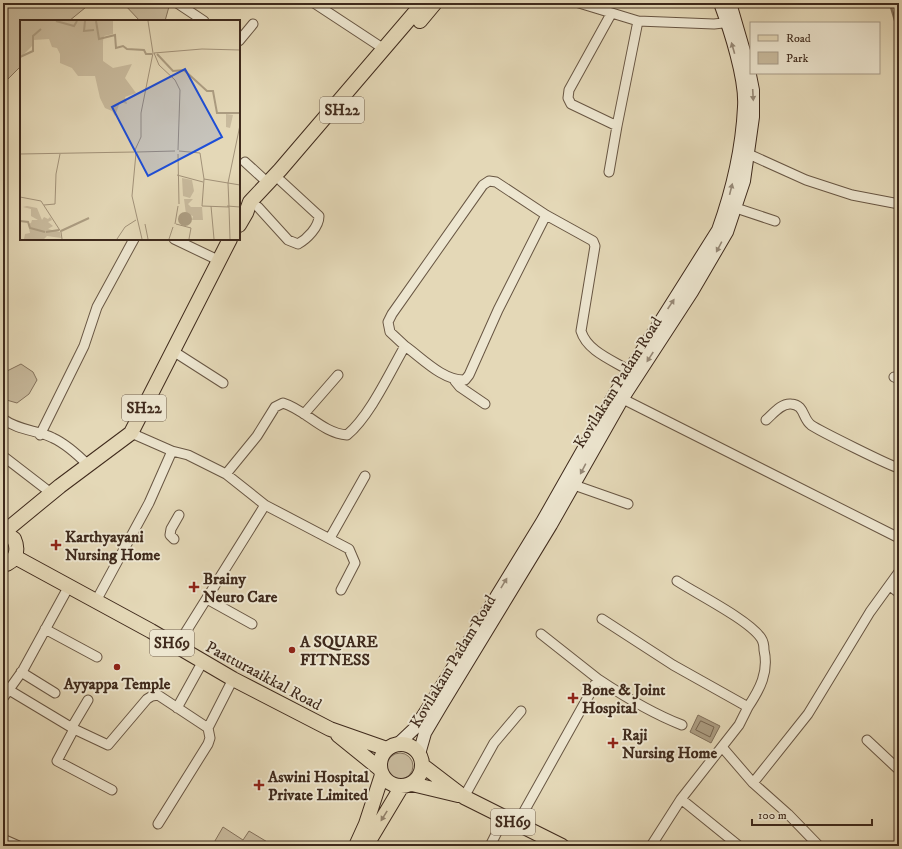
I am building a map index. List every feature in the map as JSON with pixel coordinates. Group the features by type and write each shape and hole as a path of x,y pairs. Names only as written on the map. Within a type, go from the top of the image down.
{"main road":[{"name":"SH22","path":"275,182 422,3"},
{"name":"SH22","path":"248,215 250,202 275,182 435,3"},
{"name":"Kovilakam Padam Road","path":"720,3 731,22"},
{"name":"Kovilakam Padam Road","path":"392,746 415,728 618,396 715,254 727,232 744,181 743,92 736,58 730,3"},
{"name":"Kovilakam Padam Road","path":"421,760 425,733 522,576 574,485 630,371 718,230 727,207 744,152"},
{"name":"SH22","path":"3,532 50,494 131,433 230,240"},
{"path":"3,532 14,539 17,545 15,557 9,563 3,565"},
{"name":"Paatturaaikkal Road","path":"15,557 177,646 233,679 330,729"},
{"name":"SH69","path":"330,729 392,746 410,746 421,760 464,797 562,846"},
{"name":"SH69","path":"330,729 381,772 390,784 407,785 464,797"},
{"path":"356,846 366,824 381,772 380,762 392,746"},
{"path":"366,846 407,785 417,779 421,760"}],"street":[{"path":"177,3 202,20"},
{"path":"314,3 384,48"},
{"path":"579,3 638,21 731,22"},
{"path":"612,14 569,90 568,98 571,104 617,126"},
{"path":"609,172 638,21"},
{"path":"240,40 253,24"},
{"path":"744,152 806,180 852,195 899,204"},
{"path":"245,162 275,182 319,216 319,222 304,241 298,244 288,240 248,215"},
{"path":"485,404 460,387 456,381 446,376 405,346 390,332 388,322 392,314 483,185 489,181 496,182 546,215 593,241 595,246 581,331 584,340 591,347 630,371"},
{"path":"736,208 775,221"},
{"path":"456,381 465,380 469,375 498,310 546,215"},
{"path":"40,434 84,346 97,307 133,240"},
{"path":"176,240 220,261"},
{"path":"226,474 257,436 275,407 283,403 292,406 337,434 347,435 353,430 366,412 405,346"},
{"path":"173,351 223,383"},
{"path":"304,414 338,375"},
{"path":"618,396 899,538"},
{"path":"766,420 779,408 789,404 796,405 802,409 811,425 899,468"},
{"path":"3,419 19,428 52,437 78,454 88,465"},
{"path":"131,433 172,451 188,455 226,474 265,505 349,549 355,563 341,590"},
{"path":"96,601 149,503 172,451"},
{"path":"3,456 50,494"},
{"path":"330,538 365,476"},
{"path":"574,485 628,504"},
{"path":"177,646 265,505"},
{"path":"174,539 170,535 171,529 179,515"},
{"path":"753,783 808,714 870,612 899,572"},
{"path":"651,846 681,799 740,725 748,707 760,690 765,673 765,654 762,639 751,626 677,581"},
{"path":"3,698 21,672 69,586"},
{"path":"890,586 899,593"},
{"path":"207,599 252,624"},
{"path":"602,619 679,669 748,707"},
{"path":"45,629 97,657"},
{"path":"541,634 598,679 633,703 656,715 682,725"},
{"path":"177,708 203,661"},
{"path":"21,672 55,694"},
{"path":"158,824 208,744 210,738 208,728 233,679"},
{"path":"517,824 598,679"},
{"path":"9,690 73,728 108,745 147,699 152,696 158,695 208,728"},
{"path":"88,700 57,761 112,790"},
{"path":"464,797 494,743 521,711"},
{"path":"867,740 899,770"},
{"path":"722,747 753,783 788,814 819,846"},
{"path":"681,799 738,846"},
{"path":"490,846 504,818"},
{"path":"3,839 19,846"}],"green space":[{"path":"3,3 91,3 70,20 20,20 20,67 3,84"},
{"path":"123,3 170,3 165,20 139,20"},
{"path":"21,364 33,372 37,380 29,394 17,403 3,399 3,373"},
{"path":"400,753 409,757 413,766 409,775 400,779 391,775 387,766 391,757"},
{"path":"223,827 243,840 249,831 274,846 212,846"}],"water":[{"path":"698,715 720,726 711,743 690,732"}],"waterway":[{"path":"886,3 891,7 899,34"}],"place":[{"name":"Karthyayani Nursing Home","path":"56,545"},
{"name":"Brainy Neuro Care","path":"194,587"},
{"name":"A SQUARE FITNESS","path":"292,650"},
{"name":"Ayyappa Temple","path":"117,667"},
{"name":"Bone & Joint Hospital","path":"573,698"},
{"name":"Raji Nursing Home","path":"613,743"},
{"name":"Aswini Hospital Private Limited","path":"259,785"}]}
